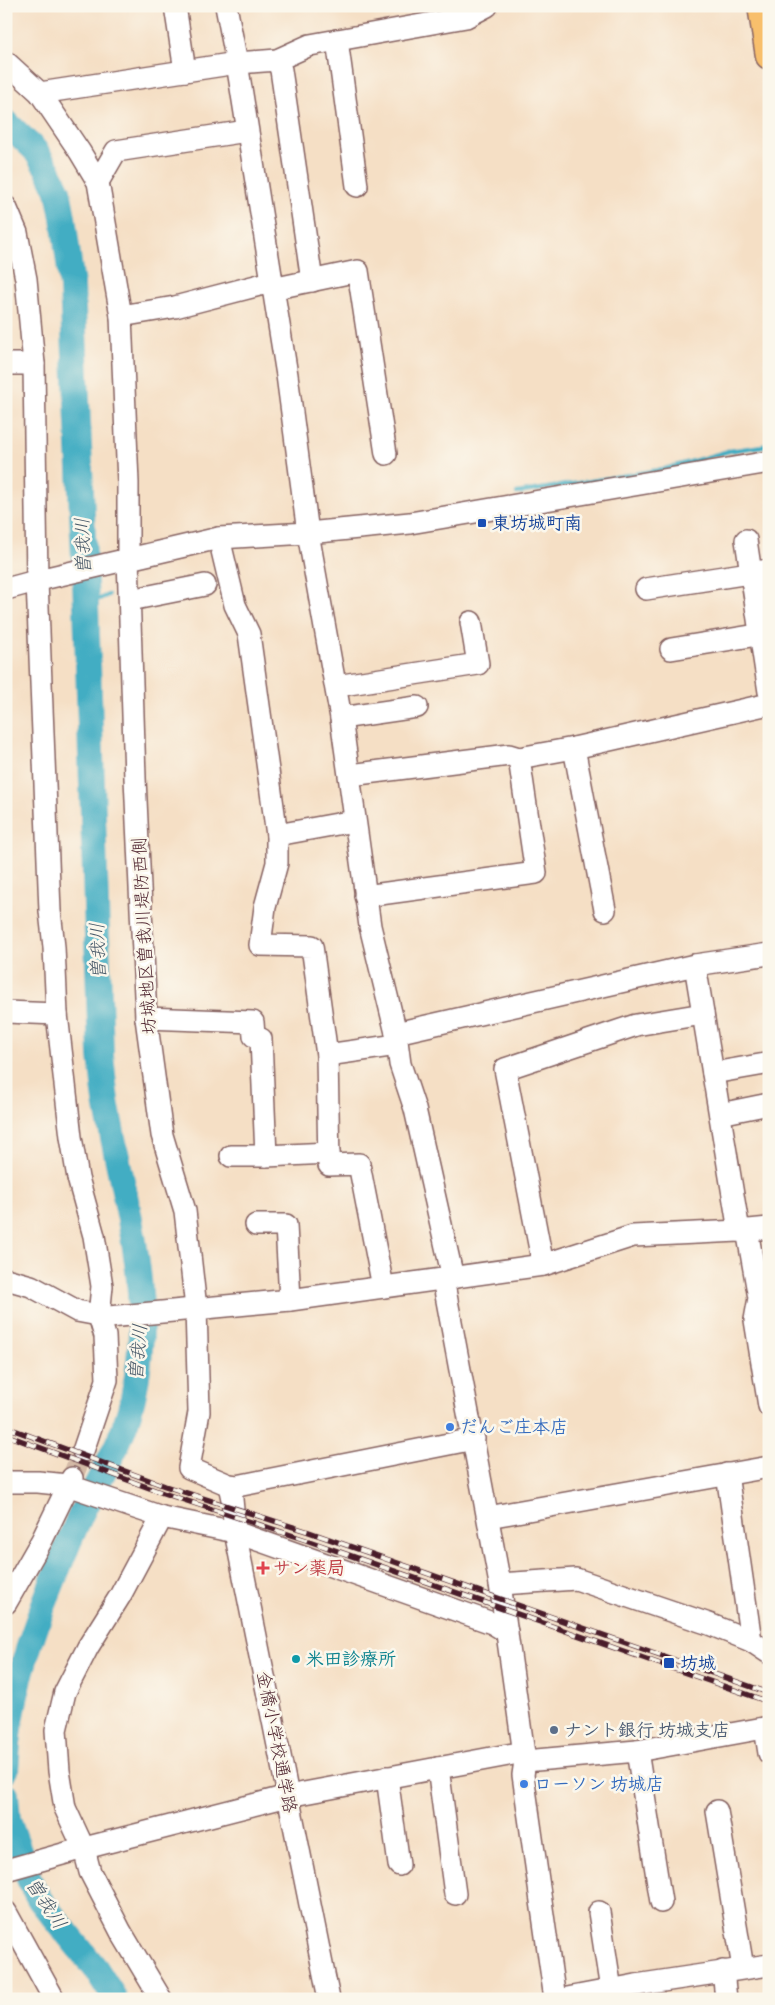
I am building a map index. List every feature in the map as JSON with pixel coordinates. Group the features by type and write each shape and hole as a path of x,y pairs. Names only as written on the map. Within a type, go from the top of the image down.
{"main road":[{"path":"760,6 769,56"}],"street":[{"path":"175,6 185,71"},
{"path":"226,6 237,63 287,375 308,532 350,775 354,821 370,926 400,1064 415,1109 448,1279 500,1584 525,1756 523,1775 555,1999"},
{"path":"40,93 237,63 277,60 310,45 466,17 480,8"},
{"path":"337,40 357,186"},
{"path":"277,60 281,70 312,281"},
{"path":"6,62 40,93 98,182 116,151 247,131"},
{"name":"坊城地区曽我川堤防西側","path":"98,182 121,316 128,483 125,559 130,600 146,1018 162,1135 173,1178 185,1211 192,1309 199,1412 189,1468 229,1486"},
{"path":"6,207 17,233 26,279 34,364 42,579 50,901 57,1014 70,1137 78,1178 94,1236 102,1286 104,1316 107,1380 83,1451"},
{"path":"121,316 272,285 312,281 358,272 386,454"},
{"path":"6,364 34,364"},
{"path":"6,590 42,579 219,538 410,523 769,462"},
{"path":"219,538 235,606 249,634 277,835 277,863 265,907 260,946 312,946 327,1055 329,1165 359,1164 383,1287"},
{"path":"746,540 760,571 769,692"},
{"path":"646,589 760,571"},
{"path":"130,600 205,585"},
{"path":"336,686 478,664 471,622"},
{"path":"671,649 764,634"},
{"path":"350,775 509,754 519,758 574,748 769,704"},
{"path":"341,718 417,707"},
{"path":"574,748 605,910"},
{"path":"366,896 536,873 519,758"},
{"path":"277,835 354,821"},
{"path":"327,1055 695,965 769,954"},
{"path":"695,965 720,1114 758,1298 755,1320 769,1406"},
{"path":"6,1012 57,1014"},
{"path":"543,1265 506,1069 636,1025 703,1014"},
{"path":"146,1018 253,1022 254,1036 261,1039 266,1156"},
{"path":"713,1073 765,1064"},
{"path":"720,1114 769,1104"},
{"path":"231,1156 329,1153"},
{"path":"256,1225 286,1225 290,1300"},
{"path":"6,1279 31,1286 77,1311 104,1316 290,1300 543,1265 633,1236 769,1228"},
{"path":"229,1486 237,1486 474,1439"},
{"path":"488,1518 769,1467"},
{"path":"727,1474 751,1641"},
{"path":"6,1482 73,1484 159,1516 234,1532 492,1623 507,1632"},
{"path":"6,1603 73,1484"},
{"name":"金橋小学校通学路","path":"229,1486 232,1499 234,1532 328,1999"},
{"path":"159,1516 125,1587 88,1647 65,1692 56,1730 59,1771 65,1808 80,1849 100,1894 162,1999"},
{"path":"500,1584 576,1579 700,1621 751,1641 769,1653"},
{"path":"6,1870 80,1849 288,1796 438,1768 525,1756 637,1751 767,1727 769,1754"},
{"path":"637,1751 661,1902"},
{"path":"438,1768 455,1894"},
{"path":"387,1777 399,1865"},
{"path":"717,1811 733,1970 726,1999"},
{"path":"6,1912 54,1999"},
{"path":"599,1912 611,1990"},
{"path":"562,1999 769,1965"}],"waterway":[{"name":"曽我川","path":"6,122 35,150 48,170 58,191 72,286 86,605 101,1055 107,1107 135,1251 140,1287 141,1323 139,1360 129,1414 112,1455 70,1539 33,1636 15,1701 6,1770"},
{"path":"517,493 665,469 729,451 769,445"},
{"path":"86,605 108,595"},
{"name":"曽我川","path":"6,1795 8,1819 31,1884 40,1900 96,1969 115,1999"}],"tunnel":[{"path":"72,1478 83,1451"}],"railway":[{"path":"6,1427 165,1486 309,1532 769,1693"},
{"path":"6,1435 163,1493 306,1540 769,1702"}],"place":[{"name":"東坊城町南","path":"482,523"},
{"name":"だんご庄本店","path":"450,1427"},
{"name":"サン薬局","path":"263,1568"},
{"name":"米田診療所","path":"296,1659"},
{"name":"坊城","path":"669,1663"},
{"name":"ナント銀行 坊城支店","path":"554,1730"},
{"name":"ローソン 坊城店","path":"524,1784"}]}
